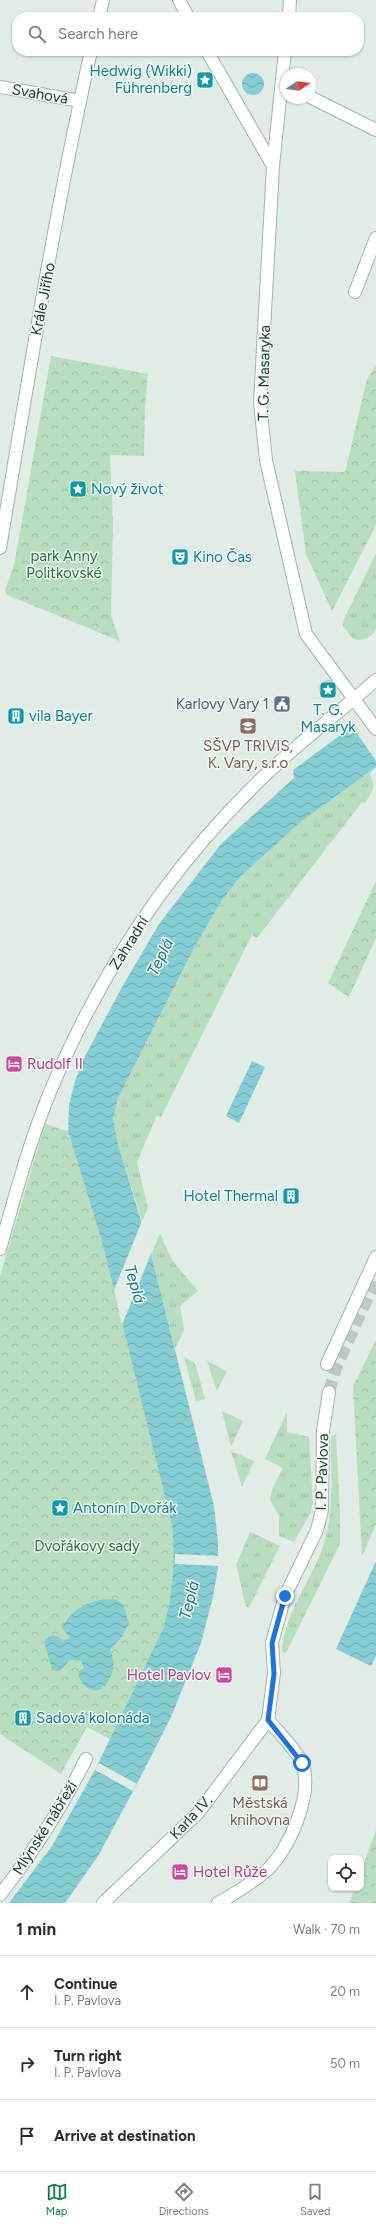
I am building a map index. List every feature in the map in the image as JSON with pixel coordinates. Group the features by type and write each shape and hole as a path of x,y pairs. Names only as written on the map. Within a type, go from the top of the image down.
{"street":[{"path":"100,12 103,0"},
{"path":"179,0 185,12"},
{"path":"289,12 290,0"},
{"name":"Krále Jiřího","path":"0,548 26,392 80,101 90,56"},
{"path":"210,56 273,166"},
{"name":"T. G. Masaryka","path":"284,68 285,56"},
{"name":"Svahová","path":"0,87 80,101"},
{"path":"316,101 376,130"},
{"name":"T. G. Masaryka","path":"281,104 273,166 260,402 266,460 306,634 376,729"},
{"path":"355,292 376,238"},
{"name":"Zahradní","path":"0,1249 20,1179 50,1092 89,1008 122,952 168,883 212,829 252,788 376,680"},
{"path":"327,1364 376,1257"},
{"name":"I. P. Pavlova","path":"268,1720 274,1674 272,1643 285,1596 317,1530 322,1510 323,1431 329,1392"},
{"path":"218,1903 266,1871 281,1853 294,1830 302,1804 304,1774 302,1763 268,1720"},
{"name":"Karla IV.","path":"103,1903 198,1813 268,1720"},
{"name":"Mlýnské nábřeží","path":"0,1895 25,1863 75,1782 86,1759"}],"green space":[{"name":"park Anny Politkovské","path":"51,356 148,374 145,408 144,456 110,455 113,523 111,615 120,641 7,595 5,590 14,566"},
{"path":"376,366 376,525 332,611 306,554 295,471 345,472 367,379"},
{"path":"376,554 376,629 369,637 360,640 353,639 343,626 344,619"},
{"path":"376,767 370,774 373,789 365,803 362,802 257,938 252,935 161,1117 157,1115 137,1162 148,1208 142,1221 118,1144 113,1119 118,1098 194,948 222,900 240,877 302,821"},
{"path":"376,881 376,938 349,997 328,983"},
{"name":"Dvořákovy sady","path":"45,1124 68,1131 102,1242 172,1525 174,1555 173,1584 166,1620 153,1654 110,1739 87,1727 61,1774 0,1734 0,1276"},
{"path":"160,1234 172,1260 198,1291 180,1306 184,1330 175,1349 151,1254"},
{"path":"376,1340 376,1524 362,1556 353,1386"},
{"path":"184,1357 195,1363 205,1399 196,1401"},
{"path":"207,1361 227,1371 217,1391"},
{"path":"222,1411 243,1421 231,1447"},
{"path":"287,1412 287,1432 309,1437 313,1503 310,1514 294,1542 279,1536 279,1515 270,1500 272,1490 283,1468 265,1459"},
{"path":"336,1434 340,1544 286,1653 282,1652 291,1614 320,1555 325,1541 331,1497 331,1437"},
{"path":"231,1451 254,1461 242,1487"},
{"path":"250,1532 280,1546 249,1608 246,1607 236,1565"},
{"path":"376,1830 376,1903 349,1903 354,1891 364,1891 364,1863"}],"water":[{"path":"253,73 261,76 264,84 261,92 253,95 245,92 242,84 245,76"},
{"name":"T. G. Masaryk","path":"328,680 334,683 337,689 334,695 328,698 322,695 319,689 322,683"},
{"name":"Teplá","path":"376,709 376,767 302,821 240,877 222,900 194,948 118,1098 113,1119 118,1144 151,1254 214,1506 218,1542 218,1568 213,1597 201,1643 171,1717 98,1856 65,1903 9,1903 52,1846 95,1770 163,1629 167,1616 173,1577 172,1525 102,1242 68,1131 69,1105 75,1081 83,1060 122,987 159,924 221,844 294,778 293,770"},
{"path":"252,1061 265,1067 239,1123 226,1116"},
{"path":"376,1561 376,1656 371,1666 336,1649"},
{"path":"106,1599 117,1600 123,1604 129,1623 122,1637 110,1650 113,1657 113,1665 110,1679 101,1688 96,1690 90,1689 80,1680 79,1671 84,1668 81,1661 70,1660 60,1671 55,1671 52,1669 44,1642 51,1636 56,1636 63,1641 70,1638 62,1628 70,1616 86,1604"}],"pier":[{"path":"376,709 376,761 352,726"},
{"path":"142,1221 151,1254 122,1325 114,1290"},
{"path":"175,1554 219,1556 219,1566 175,1564"},
{"path":"99,1763 137,1784 133,1791 95,1770"}],"tunnel":[{"path":"329,1392 336,1368 376,1279"}],"place":[{"name":"Hedwig (Wikki) Führenberg","path":"205,80"},
{"name":"Nový život","path":"78,489"},
{"name":"Kino Čas","path":"180,557"},
{"name":"T. G. Masaryk","path":"328,690"},
{"name":"Karlovy Vary 1","path":"282,704"},
{"name":"vila Bayer","path":"16,716"},
{"name":"SŠVP TRIVIS, K. Vary, s.r.o","path":"248,726"},
{"name":"Rudolf II","path":"14,1064"},
{"name":"Hotel Thermal","path":"291,1196"},
{"name":"Antonín Dvořák","path":"60,1508"},
{"name":"Hotel Pavlov","path":"224,1675"},
{"name":"Sadová kolonáda","path":"23,1718"},
{"name":"Městská knihovna","path":"260,1783"},
{"name":"Hotel Růže","path":"180,1872"}],"route":[{"path":"285,1596 272,1643 274,1674 268,1720 302,1763"}]}
